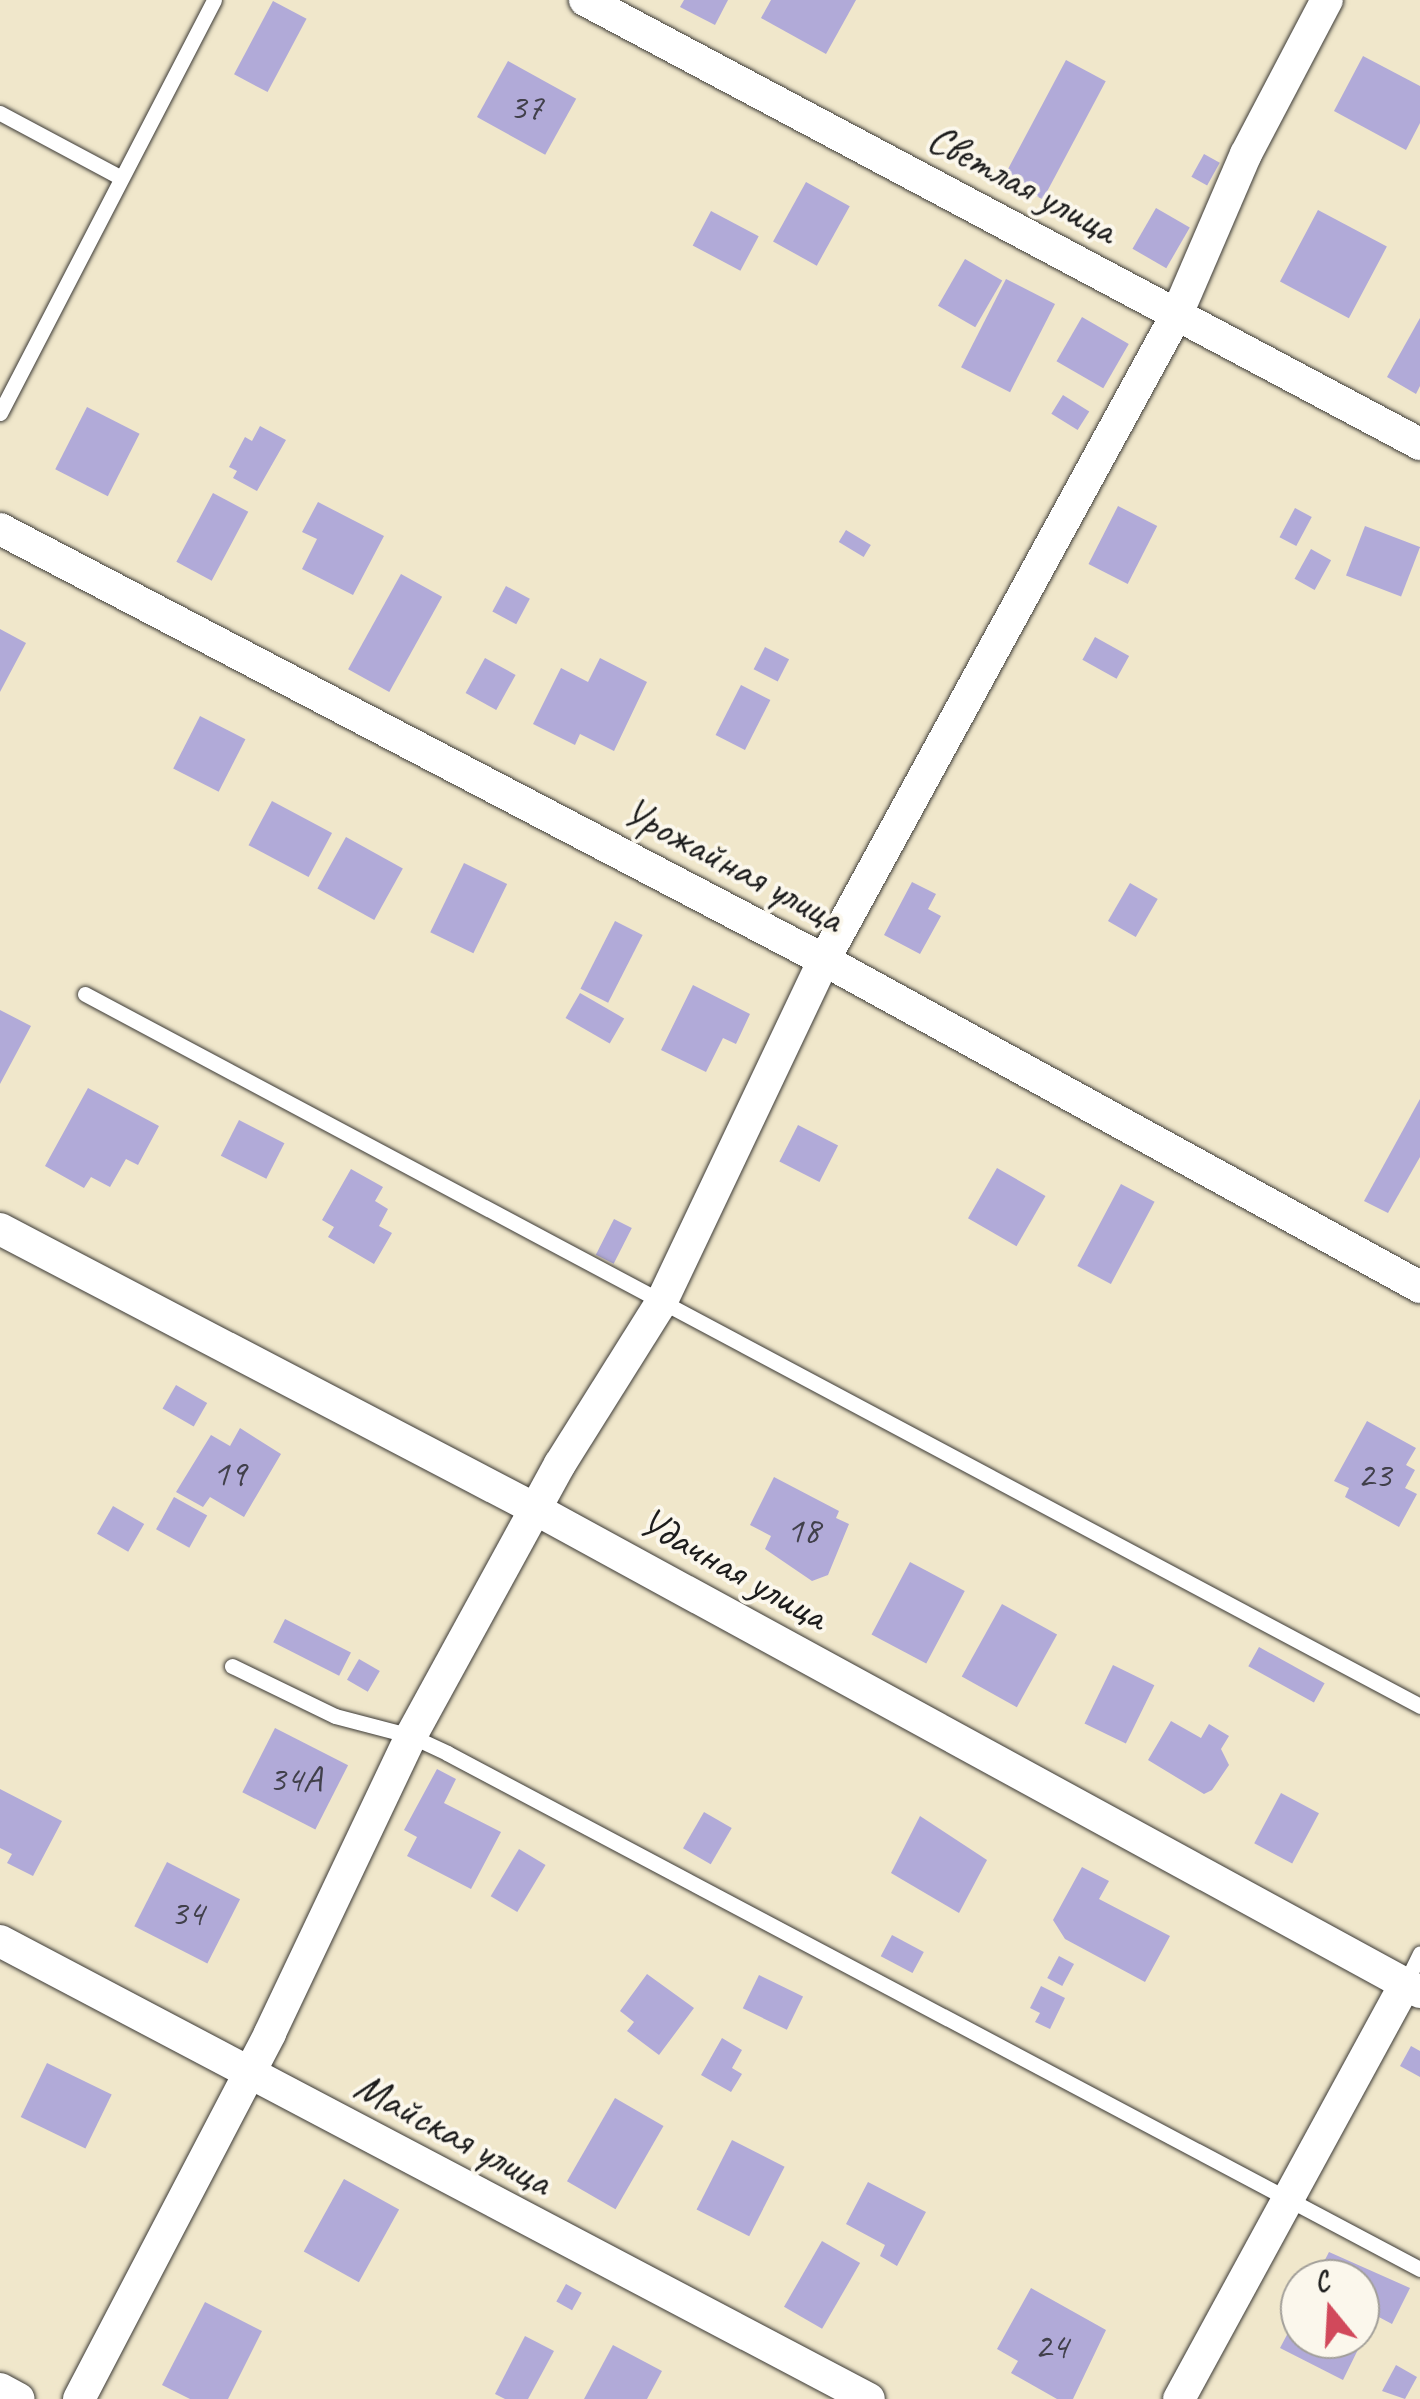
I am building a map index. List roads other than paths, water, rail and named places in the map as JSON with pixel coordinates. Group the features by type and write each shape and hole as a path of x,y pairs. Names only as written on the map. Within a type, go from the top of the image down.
{"street":[{"name":"Светлая улица","path":"584,0 1420,444"},
{"path":"79,2399 244,2073 270,2032 411,1736 537,1510 661,1303 824,960 1177,314 1237,172 1327,0"},
{"name":"Урожайная улица","path":"0,529 824,960 1420,1287"},
{"name":"Удачная улица","path":"0,1229 537,1510 1412,1988"},
{"name":"Майская улица","path":"0,1940 244,2073 869,2399"},
{"path":"1179,2399 1286,2198 1412,1988"},
{"path":"0,2389 18,2399"}],"lane":[{"path":"0,414 214,0"},
{"path":"0,113 120,177"},
{"path":"85,994 1420,1706"},
{"path":"232,1666 335,1716 411,1736 1420,2269"},
{"path":"1412,1988 1420,1953"}]}
